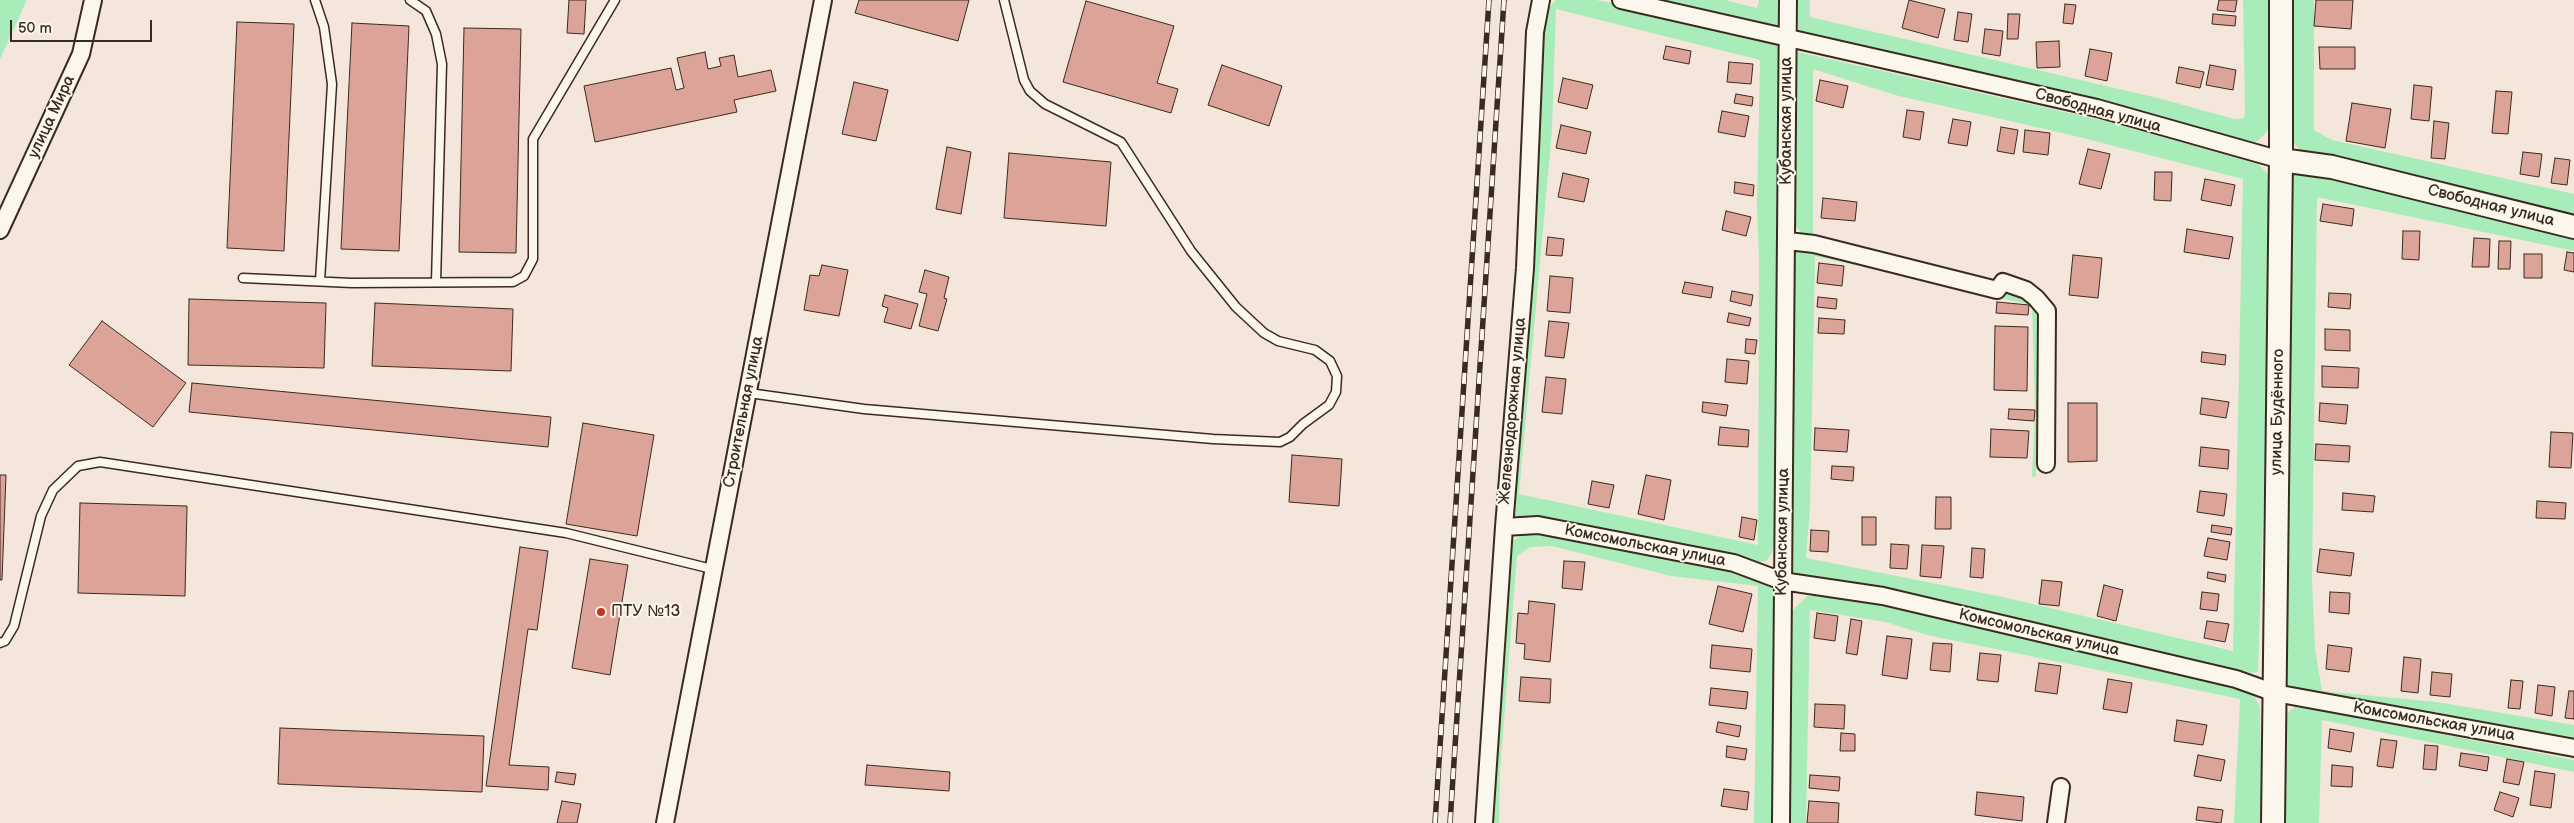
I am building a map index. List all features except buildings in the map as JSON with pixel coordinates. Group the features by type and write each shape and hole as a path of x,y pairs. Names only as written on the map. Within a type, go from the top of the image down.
{"street":[{"name":"улица Мира","path":"0,230 81,54 93,0"},
{"name":"Строительная улица","path":"665,823 712,569 749,394 823,0"},
{"name":"Железнодорожная улица","path":"1484,823 1504,527 1525,268 1535,32 1541,0"},
{"name":"Свободная улица","path":"1621,0 2097,108 2282,160 2332,167 2574,226"},
{"name":"Кубанская улица","path":"1781,823 1782,580 1788,241 1788,0"},
{"name":"улица Будённого","path":"2273,823 2282,160 2281,0"},
{"path":"1788,241 1814,244 1997,290 2003,282 2026,290 2036,298 2047,311 2046,464"},
{"name":"Комсомольская улица","path":"1504,527 1538,525 1734,563 1782,580 1892,598 2236,679 2275,693 2574,748"},
{"path":"2056,823 2060,787"}],"lane":[{"path":"315,0 324,27 332,84 320,281"},
{"path":"410,0 426,11 436,34 442,64 436,282"},
{"path":"243,278 320,281 513,282 524,276 533,259 533,138 615,0"},
{"path":"749,394 864,409 1213,439 1280,442 1329,405 1336,392 1337,376 1330,361 1315,350 1278,341 1264,333 1236,307 1191,251 1121,142 1044,104 1030,91 1024,80 1004,0"},
{"path":"0,643 5,641 14,626 41,516 53,490 78,466 100,462 566,533 712,569"}],"green space":[{"path":"0,0 27,0 0,59"},
{"path":"1556,0 1596,0 1780,43 1777,458 1774,542 1772,553 1766,561 1749,563 1592,530 1514,518 1510,510 1541,25 1547,10","holes":["1556,9 1760,60 1757,203 1759,264 1758,545 1519,494 1552,130"]},
{"path":"1645,0 1725,0 1757,8 1759,0 1780,0 1780,32"},
{"path":"1798,0 1810,0 1810,17 2162,99 2234,119 2244,118 2245,111 2243,0 2271,0 2271,122 2266,133 2256,142 2239,141 2104,101 1798,33"},
{"path":"2291,0 2314,0 2314,130 2332,140 2574,194 2574,217 2303,154 2293,142"},
{"path":"1798,52 2105,121 2258,164 2268,174 2270,196 2267,398 2258,672 2251,673 2185,660 1860,584 1844,584 1792,575 1789,566 1794,247 1906,268 2023,297 2034,304 2041,318 2036,476 2032,477 2035,410 2032,305 1815,256 1810,509 1806,558 2003,597 2233,651 2243,179 2071,135 1895,95 1813,69 1813,235 1803,234 1796,227 1793,208"},
{"path":"2292,174 2311,175 2574,234 2574,251 2317,197 2312,579 2315,648 2322,691 2437,702 2574,725 2574,741 2286,691"},
{"path":"1523,535 1551,536 1677,556 1769,579 1776,596 1773,823 1754,823 1758,586 1671,576 1552,546 1530,547 1517,556 1500,771 1499,823 1490,823 1511,541"},
{"path":"1807,596 1843,596 2217,681 2252,691 2260,707 2262,823 2234,823 2240,699 1927,635 1886,622 1810,610 1806,823 1787,823 1792,611"},
{"path":"2295,707 2314,709 2574,760 2574,772 2322,720 2319,823 2285,823 2286,714"}],"railway":[{"path":"1435,823 1489,0"},
{"path":"1450,823 1504,0"}],"place":[{"name":"ПТУ №13","path":"601,612"}]}
